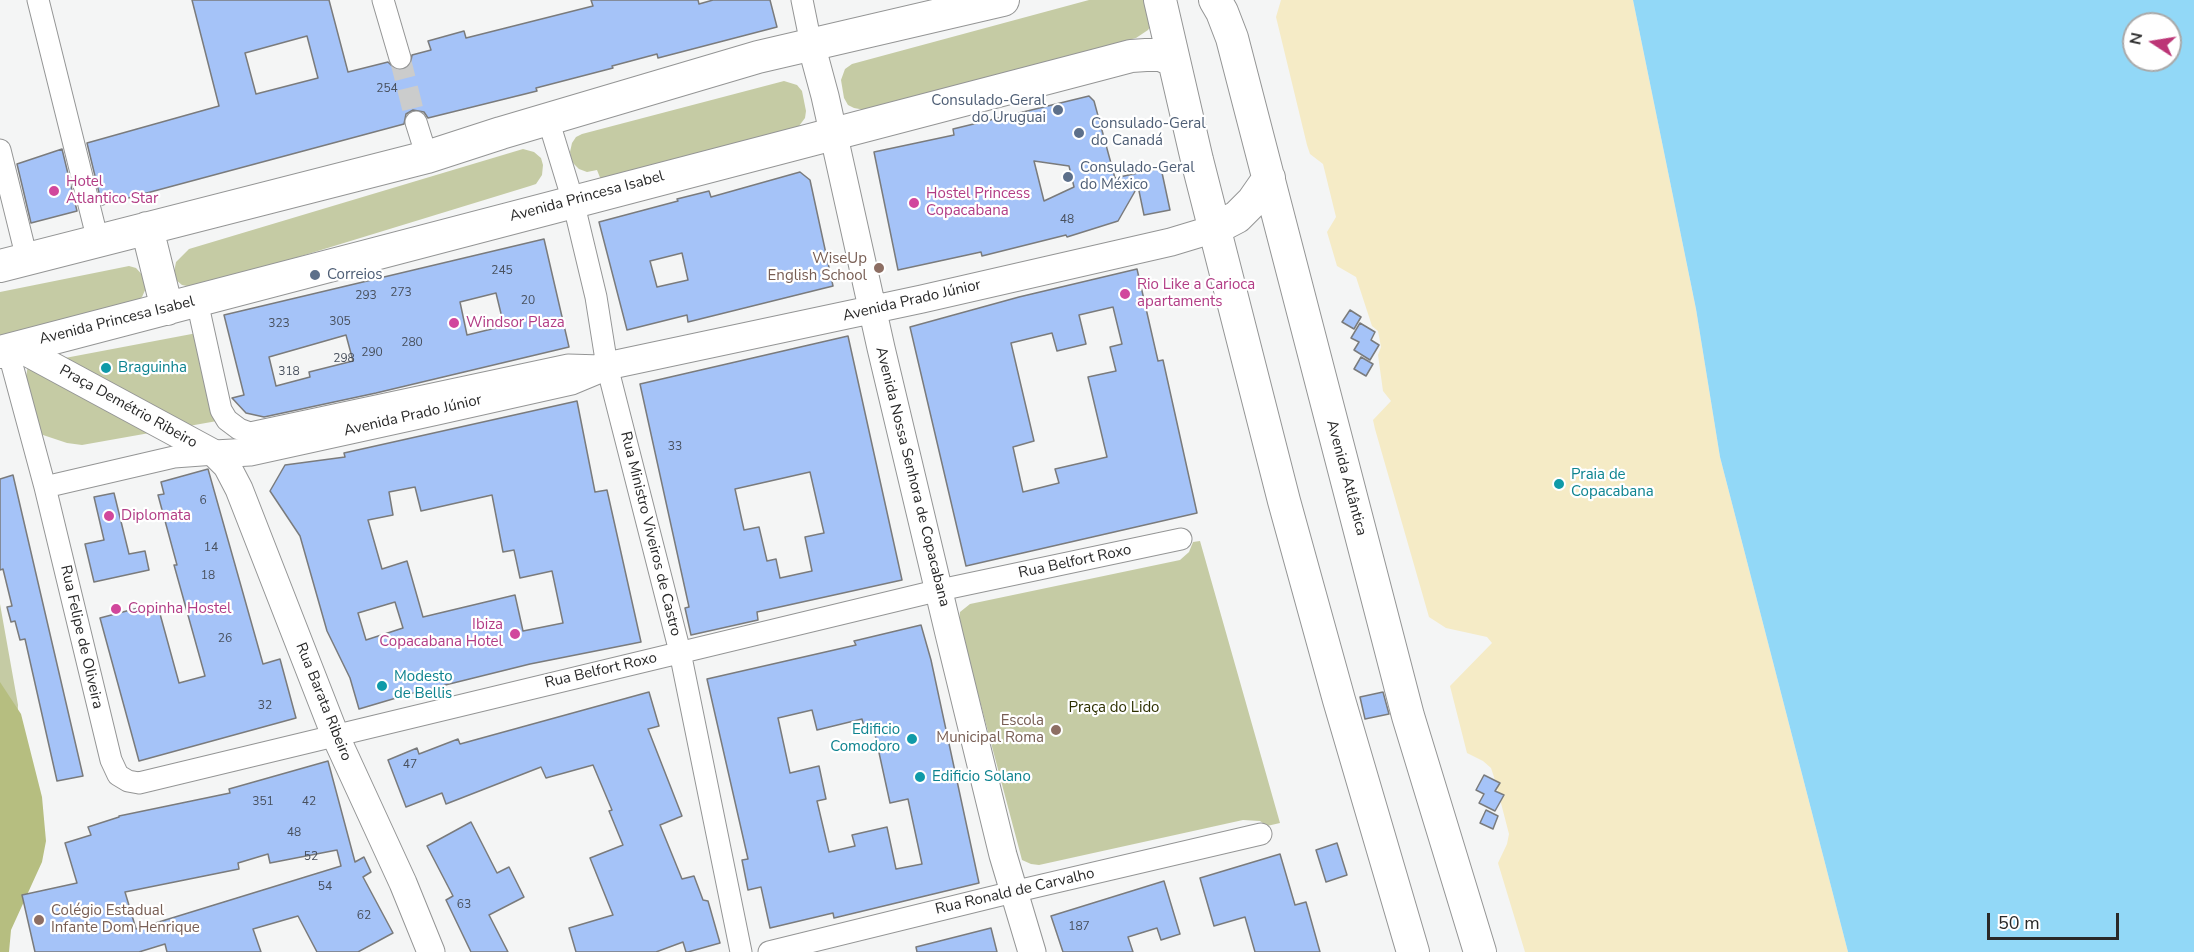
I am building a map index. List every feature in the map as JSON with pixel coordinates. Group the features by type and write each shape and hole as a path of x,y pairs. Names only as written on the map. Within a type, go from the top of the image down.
{"highway":[{"path":"14,262 427,157 758,57 960,5 1003,0"},
{"path":"1160,0 1214,229 1296,545 1413,952"},
{"path":"1215,0 1232,38"},
{"name":"Avenida Atlântica","path":"1232,38 1408,716 1480,952"},
{"name":"Avenida Princesa Isabel","path":"8,350 1131,56 1161,55 1174,61"},
{"path":"1214,229 1237,217 1253,201 1269,178"},
{"path":"147,228 167,309"}],"main road":[{"name":"Avenida Nossa Senhora de Copacabana","path":"812,44 873,310 1013,892 1032,952"},
{"name":"Avenida Prado Júnior","path":"215,454 250,452 413,417 571,381 607,366 873,310 1171,243 1214,229"},
{"name":"Praça Demétrio Ribeiro","path":"8,350 215,454"},
{"name":"Rua Barata Ribeiro","path":"215,454 227,466 236,482 335,735 403,883 431,952"}],"street":[{"path":"38,0 98,241"},
{"path":"383,0 400,58"},
{"name":"Avenida Nossa Senhora de Copacabana","path":"802,0 812,44"},
{"name":"Avenida Atlântica","path":"1226,0 1232,38"},
{"name":"Rua Ministro Viveiros de Castro","path":"548,119 573,201 596,297 607,366 680,652 741,952"},
{"path":"416,122 427,157"},
{"path":"0,150 14,262"},
{"name":"Avenida Prado Júnior","path":"197,301 221,410 227,420 239,429 250,433 568,365 607,366"},
{"path":"8,350 45,487"},
{"name":"Praça Demétrio Ribeiro","path":"45,487 174,457 215,454"},
{"name":"Rua Felipe de Oliveira","path":"45,487 111,760 118,775 128,781"},
{"name":"Rua Belfort Roxo","path":"128,781 140,783 155,780 940,590 1181,539"},
{"name":"Rua Ronald de Carvalho","path":"769,952 1261,834"}],"green space":[{"path":"1089,0 1150,0 1152,24 1148,30 1136,38 865,110 848,105 844,98 841,80 845,69 852,64"},
{"path":"784,81 797,85 802,91 806,111 805,118 799,126 792,129 601,180 597,170 587,172 579,169 572,162 570,152 572,143 582,134"},
{"path":"523,149 534,152 541,158 542,175 536,184 197,288 182,285 176,280 174,272 176,262 189,249"},
{"path":"129,266 136,268 146,279 146,288 136,303 0,340 0,292"},
{"path":"197,333 217,421 82,445 67,443 37,433 26,377 28,365"},
{"name":"Praça do Lido","path":"1200,541 1280,823 1267,826 1260,821 1243,820 1039,865 1022,860 959,622 960,612 970,604 1180,560 1189,552 1193,542"},
{"path":"0,604 18,705 7,952 0,952"},
{"path":"0,682 21,714 42,797 46,841 42,862 11,930 9,952 0,952"}],"sand":[{"name":"Praia de Copacabana","path":"1281,0 1633,0 1696,309 1720,457 1848,952 1525,952 1498,863 1509,834 1495,780 1491,768 1467,753 1450,686 1492,643 1487,637 1446,628 1429,617 1373,420 1391,401 1383,391 1378,355 1381,347 1378,331 1372,326 1356,277 1337,266 1327,232 1336,217 1323,164 1310,154 1307,145 1276,17"}],"water":[{"path":"1633,0 2194,0 2194,952 1848,952 1720,457 1696,309"}],"building":[{"path":"192,0 329,0 348,72 388,62 396,70 404,70 410,66 412,55 431,50 428,41 464,31 466,38 593,6 591,0 698,0 699,4 713,0 770,0 777,27 658,58 657,54 536,88 537,91 428,118 424,112 413,110 406,114 404,124 102,205 87,143 219,106","holes":["307,36 318,78 256,94 245,53"]},
{"path":"1089,96 1094,101 1115,178 1161,168 1170,210 1144,215 1138,186 1118,221 1067,237 1066,235 982,256 981,252 898,270 874,152 954,135 953,129","holes":["1034,161 1069,166 1074,187 1044,201"]},
{"name":"Hotel Atlantico Star","path":"62,149 77,211 31,223 17,164"},
{"path":"800,172 810,180 833,286 688,322 687,315 627,330 599,222 709,191 711,197","holes":["682,253 688,280 657,287 650,261"]},
{"path":"544,239 569,347 264,417 246,413 232,398 244,395 224,315","holes":["496,293 504,326 467,335 460,302","346,335 353,361 309,372 310,377 276,386 269,357"]},
{"path":"1137,269 1158,361 1163,360 1197,513 966,566 910,327 1019,297","holes":["1113,307 1122,344 1110,347 1116,371 1088,377 1107,457 1055,469 1059,483 1023,492 1013,447 1034,441 1011,343 1052,333 1057,351 1086,344 1079,315"]},
{"path":"1350,310 1361,317 1354,329 1342,322"},
{"path":"1360,323 1375,332 1371,340 1379,345 1370,360 1354,350 1359,342 1351,338"},
{"path":"848,336 902,580 757,612 758,620 691,635 685,608 689,607 640,384","holes":["810,472 824,533 805,537 812,571 780,578 776,559 767,561 759,527 744,530 735,489"]},
{"path":"1361,357 1373,364 1366,376 1354,369"},
{"path":"577,401 595,492 607,490 641,642 530,664 359,709 350,678 327,631 300,536 270,491 285,465 345,457 344,453","holes":["415,487 421,511 492,495 503,552 514,550 520,578 552,571 563,623 523,631 515,595 423,617 407,561 382,569 368,520 393,515 389,492","395,602 403,628 366,640 358,613"]},
{"path":"208,469 263,664 280,659 296,718 139,761 100,618 157,603 179,683 205,676 174,565 177,565 158,495 164,494 161,482"},
{"path":"13,475 83,776 57,781 25,639 20,640 15,621 11,622 7,607 12,606 3,569 0,570 0,479"},
{"path":"114,493 129,554 145,551 149,570 94,582 85,544 104,540 94,497"},
{"path":"921,625 931,660 979,883 834,918 833,913 770,928 761,887 748,890 742,860 748,859 707,679 856,645 854,641","holes":["812,710 817,730 862,719 864,727 873,725 890,803 908,799 922,864 896,869 887,827 852,835 855,846 829,852 817,801 826,799 819,766 790,773 778,718"]},
{"path":"649,692 659,726 648,729 682,816 660,825 682,879 694,876 703,900 708,901 720,943 688,952 683,942 656,952 576,952 569,928 613,915 590,858 623,845 609,811 612,810 593,765 546,778 541,767 446,804 442,793 406,807 388,760 417,748 419,754 458,739 460,744"},
{"path":"1383,692 1389,714 1365,719 1360,697"},
{"path":"328,761 355,862 364,857 371,872 363,877 393,933 358,952 317,952 298,916 253,929 261,952 167,952 165,944 139,952 35,952 22,895 77,883 65,843 91,835 88,827 119,816 230,793 229,789","holes":["337,850 341,866 136,929 125,892 239,869 238,863 268,854 270,863"]},
{"path":"1484,775 1500,783 1495,791 1504,795 1495,811 1479,803 1484,794 1476,790"},
{"path":"1486,810 1498,816 1493,829 1480,823"},
{"path":"471,822 497,873 509,867 524,897 489,915 508,952 471,952 446,900 453,896 427,846"},
{"path":"1337,843 1347,875 1326,882 1316,850"},
{"path":"1280,854 1295,905 1306,902 1320,952 1255,952 1245,917 1214,926 1200,878"},
{"path":"1164,881 1180,934 1161,940 1157,928 1128,937 1133,952 1063,952 1051,916"},
{"path":"991,928 997,952 917,952 916,947"}],"tunnel":[{"path":"400,58 416,122"}],"place":[{"name":"Consulado-Geral do Uruguai","path":"1058,110"},
{"name":"Consulado-Geral do Canadá","path":"1079,133"},
{"name":"Consulado-Geral do México","path":"1068,177"},
{"name":"Hotel Atlantico Star","path":"54,191"},
{"name":"Hostel Princess Copacabana","path":"914,203"},
{"name":"WiseUp English School","path":"879,268"},
{"name":"Correios","path":"315,275"},
{"name":"Rio Like a Carioca apartaments","path":"1125,294"},
{"name":"Windsor Plaza","path":"454,323"},
{"name":"Braguinha","path":"106,368"},
{"name":"Praia de Copacabana","path":"1559,484"},
{"name":"Diplomata","path":"109,516"},
{"name":"Copinha Hostel","path":"116,609"},
{"name":"Ibiza Copacabana Hotel","path":"515,634"},
{"name":"Modesto de Bellis","path":"382,686"},
{"name":"Escola Municipal Roma","path":"1056,730"},
{"name":"Edificio Comodoro","path":"912,739"},
{"name":"Edificio Solano","path":"920,777"},
{"name":"Colégio Estadual Infante Dom Henrique","path":"39,920"}]}
